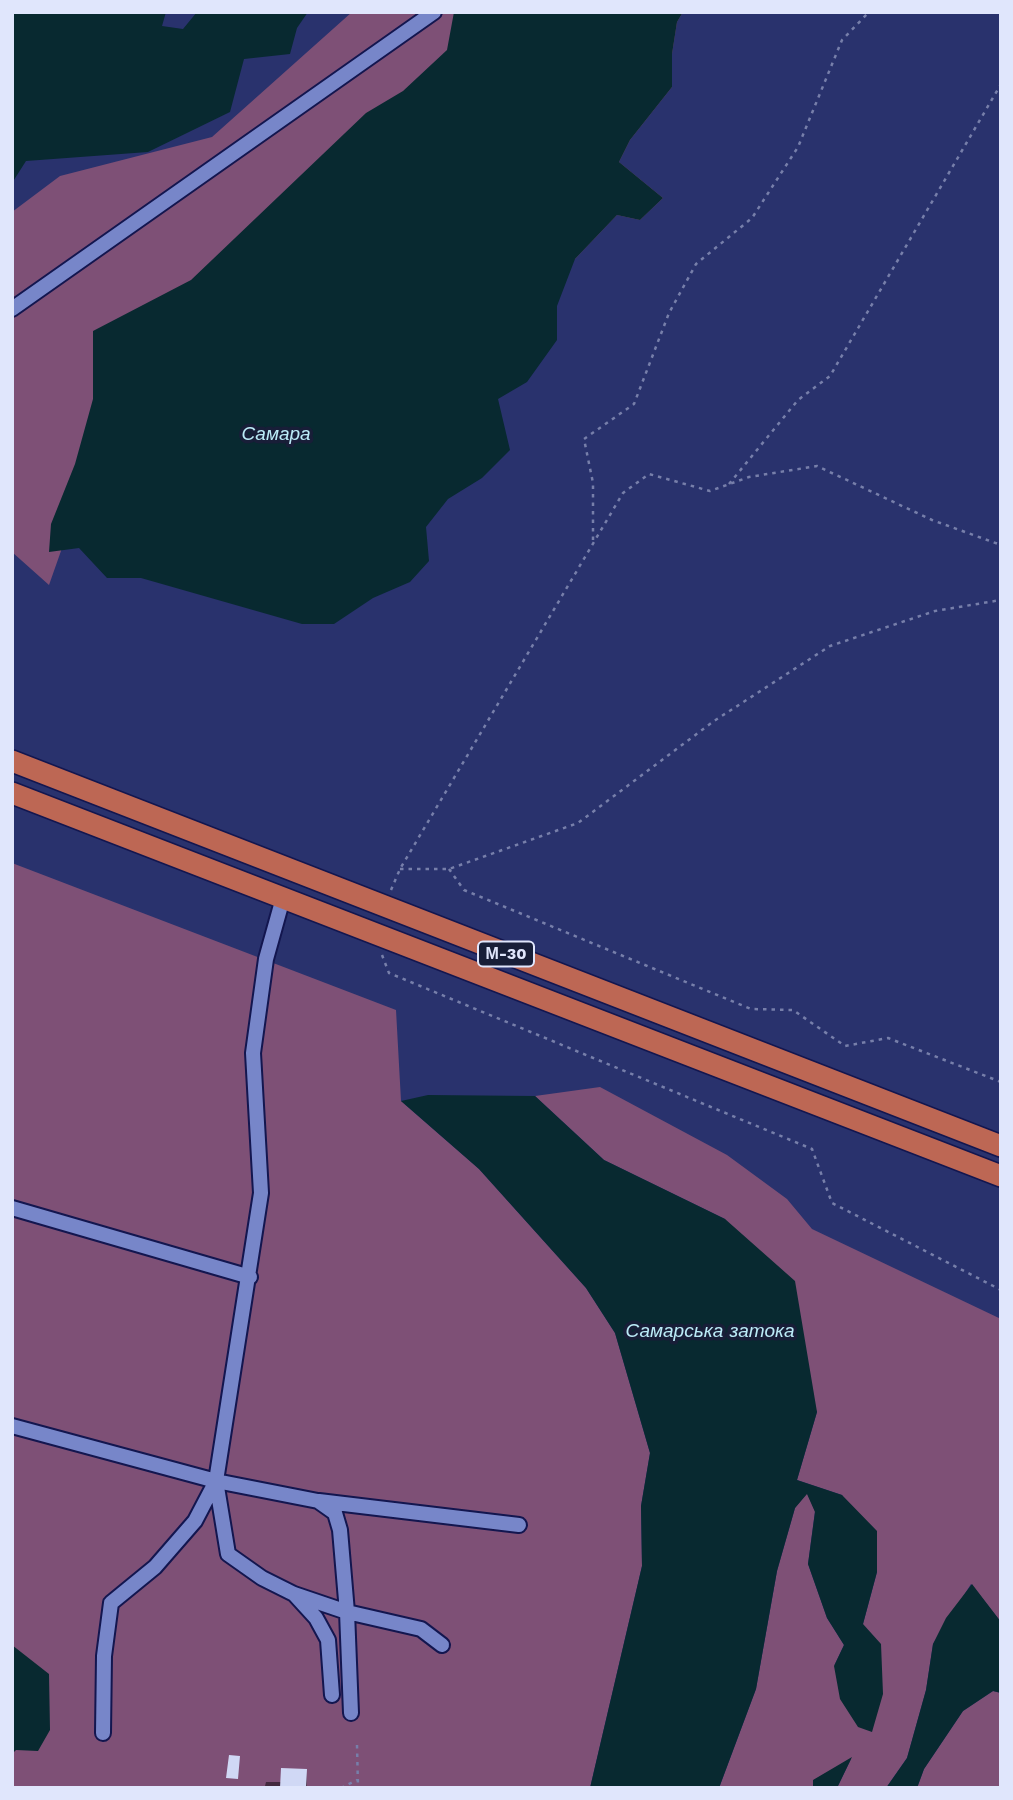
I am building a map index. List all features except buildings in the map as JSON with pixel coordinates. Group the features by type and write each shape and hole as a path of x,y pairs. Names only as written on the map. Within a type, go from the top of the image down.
{"highway":[{"name":"М-30","path":"12,761 1001,1146"},
{"name":"М-30","path":"12,793 1001,1176"}],"lane":[{"path":"12,309 434,12"},
{"path":"103,1733 104,1656 111,1603 155,1567 195,1521 216,1481 261,1193 253,1053 266,959 283,898"},
{"path":"12,1208 250,1277"},
{"path":"12,1426 216,1481 318,1501 519,1525"},
{"path":"216,1481 228,1555 262,1578 294,1594 347,1612 421,1629 442,1645"},
{"path":"318,1501 335,1513 340,1530 352,1713"},
{"path":"294,1594 316,1618 328,1640 332,1695"}],"path":[{"path":"593,543 593,483 584,439 634,404 669,313 696,264 752,218 798,148 842,40 869,12"},
{"path":"729,484 798,400 831,376 1001,84"},
{"path":"385,906 400,869 623,493 649,474 710,491 749,477 817,466 932,520 1001,545"},
{"path":"400,869 449,869 578,823 714,721 830,646 935,611 1001,600"},
{"path":"449,869 464,890 751,1009 793,1010 845,1046 888,1038 1001,1082"},
{"path":"373,933 389,973 812,1149 832,1203 1001,1290"},
{"path":"357,1745 358,1788"},
{"path":"341,1788 357,1780"}],"shaded area":[{"path":"352,12 683,12 677,22 672,54 672,87 630,140 619,162 663,198 640,220 617,215 575,259 135,341 49,585 12,552 12,212 60,176 212,137"},
{"path":"12,863 396,1010 401,1101 479,1169 586,1288 615,1333 650,1453 641,1506 642,1566 590,1788 12,1788"},
{"path":"600,1087 727,1155 787,1199 812,1229 1001,1319 1001,1622 971,1584 933,1644 926,1690 907,1758 886,1788 837,1788 851,1759 814,1780 813,1788 719,1788 756,1689 777,1571 795,1508 807,1493 815,1511 808,1564 827,1618 844,1645 834,1666 863,1624 877,1572 842,1495 797,1480 817,1412 725,1219 604,1160 535,1096"},
{"path":"993,1691 1001,1693 1001,1788 917,1788 924,1769 963,1711"}],"water":[{"path":"12,12 166,12 162,26 183,29 197,12 308,12 297,28 290,54 244,59 230,112 148,152 26,161 12,183"},
{"name":"Самара","path":"454,12 683,12 677,22 672,54 672,87 630,140 619,162 663,198 640,220 617,215 575,259 557,306 557,340 527,382 498,399 510,450 482,478 448,499 426,527 429,561 410,582 373,598 334,624 302,624 141,578 107,578 79,548 49,552 51,524 75,464 93,399 93,331 191,280 366,113 403,91 447,50"},
{"name":"Самарська затока","path":"428,1095 535,1096 604,1160 725,1219 795,1281 817,1412 797,1480 842,1495 877,1531 877,1572 863,1624 881,1644 883,1694 872,1732 858,1727 840,1699 834,1666 844,1645 827,1618 808,1564 815,1512 807,1494 795,1508 777,1571 756,1689 719,1788 590,1788 642,1566 641,1506 650,1453 615,1333 586,1288 479,1169 401,1101"},
{"path":"972,1584 1001,1622 1001,1693 993,1691 963,1711 924,1769 917,1788 886,1788 907,1758 926,1690 933,1644 946,1618"},
{"path":"12,1645 49,1674 50,1730 38,1751 16,1750 12,1754"},
{"path":"852,1757 837,1788 813,1788 813,1780"}]}
